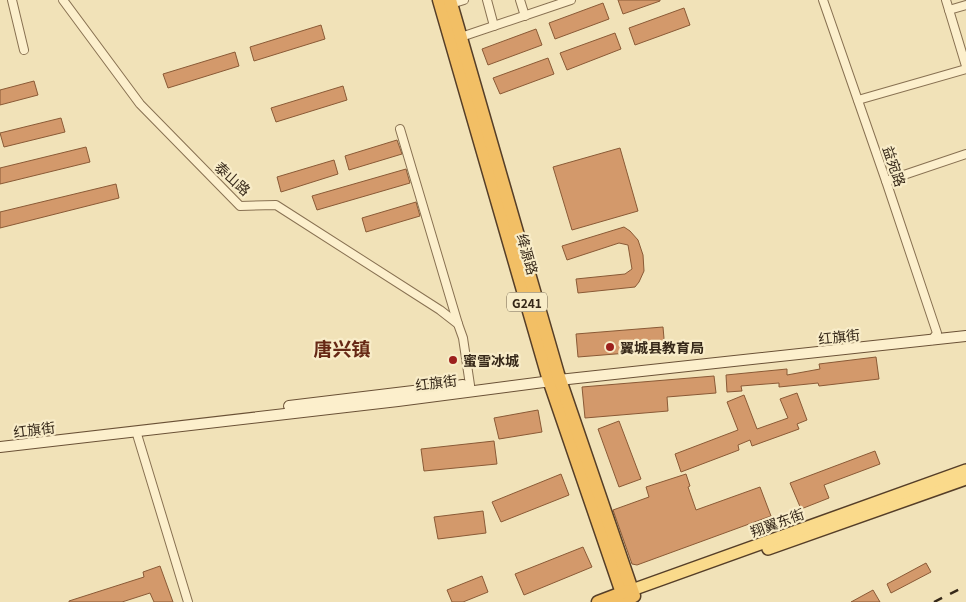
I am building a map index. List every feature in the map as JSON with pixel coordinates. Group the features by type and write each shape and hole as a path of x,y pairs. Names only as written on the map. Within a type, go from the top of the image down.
{"highway":[{"name":"绛源路","path":"447,1 461,37 554,378"},
{"name":"绛源路","path":"447,1 554,378 627,596"},
{"name":"翔翼东街","path":"598,602 627,596"}],"main road":[{"name":"红旗街","path":"934,337 966,330"},
{"name":"红旗街","path":"0,447 554,378 934,337 966,336"},
{"name":"红旗街","path":"0,441 470,385 554,378"},
{"name":"翔翼东街","path":"627,596 966,470"},
{"name":"翔翼东街","path":"627,596 966,480"}],"street":[{"path":"12,0 24,50"},
{"name":"泰山路","path":"63,0 140,104 240,206 276,205 440,310 458,324"},
{"path":"447,1 464,0"},
{"path":"487,0 494,26"},
{"path":"520,0 524,16"},
{"path":"461,37 524,16 552,3 571,0"},
{"name":"益宛路","path":"823,0 886,180 934,337"},
{"path":"858,100 966,68 946,0"},
{"path":"949,10 966,5"},
{"path":"400,129 463,338 470,385"},
{"path":"886,180 966,154"},
{"path":"136,431 188,602"}],"building":[{"path":"618,0 660,0 660,1 623,14"},
{"path":"603,3 609,19 555,39 549,23"},
{"path":"684,8 690,25 635,45 629,28"},
{"path":"321,25 325,39 254,61 250,47"},
{"path":"536,29 542,45 488,65 482,49"},
{"path":"615,33 621,49 567,70 560,53"},
{"path":"235,52 239,66 168,88 163,74"},
{"path":"548,58 554,74 500,94 493,78"},
{"path":"34,81 38,95 0,105 0,90"},
{"path":"343,86 347,100 276,122 271,108"},
{"path":"61,118 65,132 4,147 0,133"},
{"path":"397,140 402,154 349,170 345,156"},
{"path":"86,147 90,162 0,184 0,168"},
{"path":"620,148 638,211 572,230 553,167"},
{"path":"334,160 338,174 281,192 277,177"},
{"path":"406,169 410,183 317,210 312,196"},
{"path":"116,184 119,198 0,228 0,212"},
{"path":"416,202 420,216 366,232 362,218"},
{"path":"624,227 638,240 643,255 644,271 639,282 635,287 578,293 576,279 625,274 632,269 628,245 619,243 567,260 562,246"},
{"path":"663,327 665,350 578,357 576,334"},
{"path":"876,357 879,379 819,386 818,383 779,387 779,383 741,386 742,391 727,392 726,375 787,369 787,375 820,369 819,364"},
{"path":"714,376 716,393 667,397 668,411 585,418 582,387"},
{"path":"797,393 807,420 797,424 799,429 752,446 750,440 738,445 739,450 681,472 675,454 738,430 727,402 744,395 757,429 788,418 780,399"},
{"path":"538,410 542,432 499,439 494,418"},
{"path":"619,421 641,479 619,487 598,429"},
{"path":"494,441 497,464 424,471 421,449"},
{"path":"875,451 880,464 824,485 829,498 801,509 790,483"},
{"path":"561,474 569,495 501,522 492,502"},
{"path":"686,474 690,486 688,487 696,510 760,487 771,516 637,565 632,564 613,510 649,497 646,487"},
{"path":"483,511 486,533 438,539 434,517"},
{"path":"583,547 592,567 524,595 515,574"},
{"path":"926,563 931,572 891,593 887,584"},
{"path":"160,566 173,602 154,602 150,593 122,602 69,602 144,577 143,572"},
{"path":"482,576 488,592 463,602 452,602 447,590"},
{"path":"873,590 880,602 851,602"}],"railway":[{"path":"934,602 966,586"}],"place":[{"name":"翼城县教育局","path":"610,347"},
{"name":"蜜雪冰城","path":"453,360"}],"district":[{"name":"唐兴镇","path":"342,347"}]}
